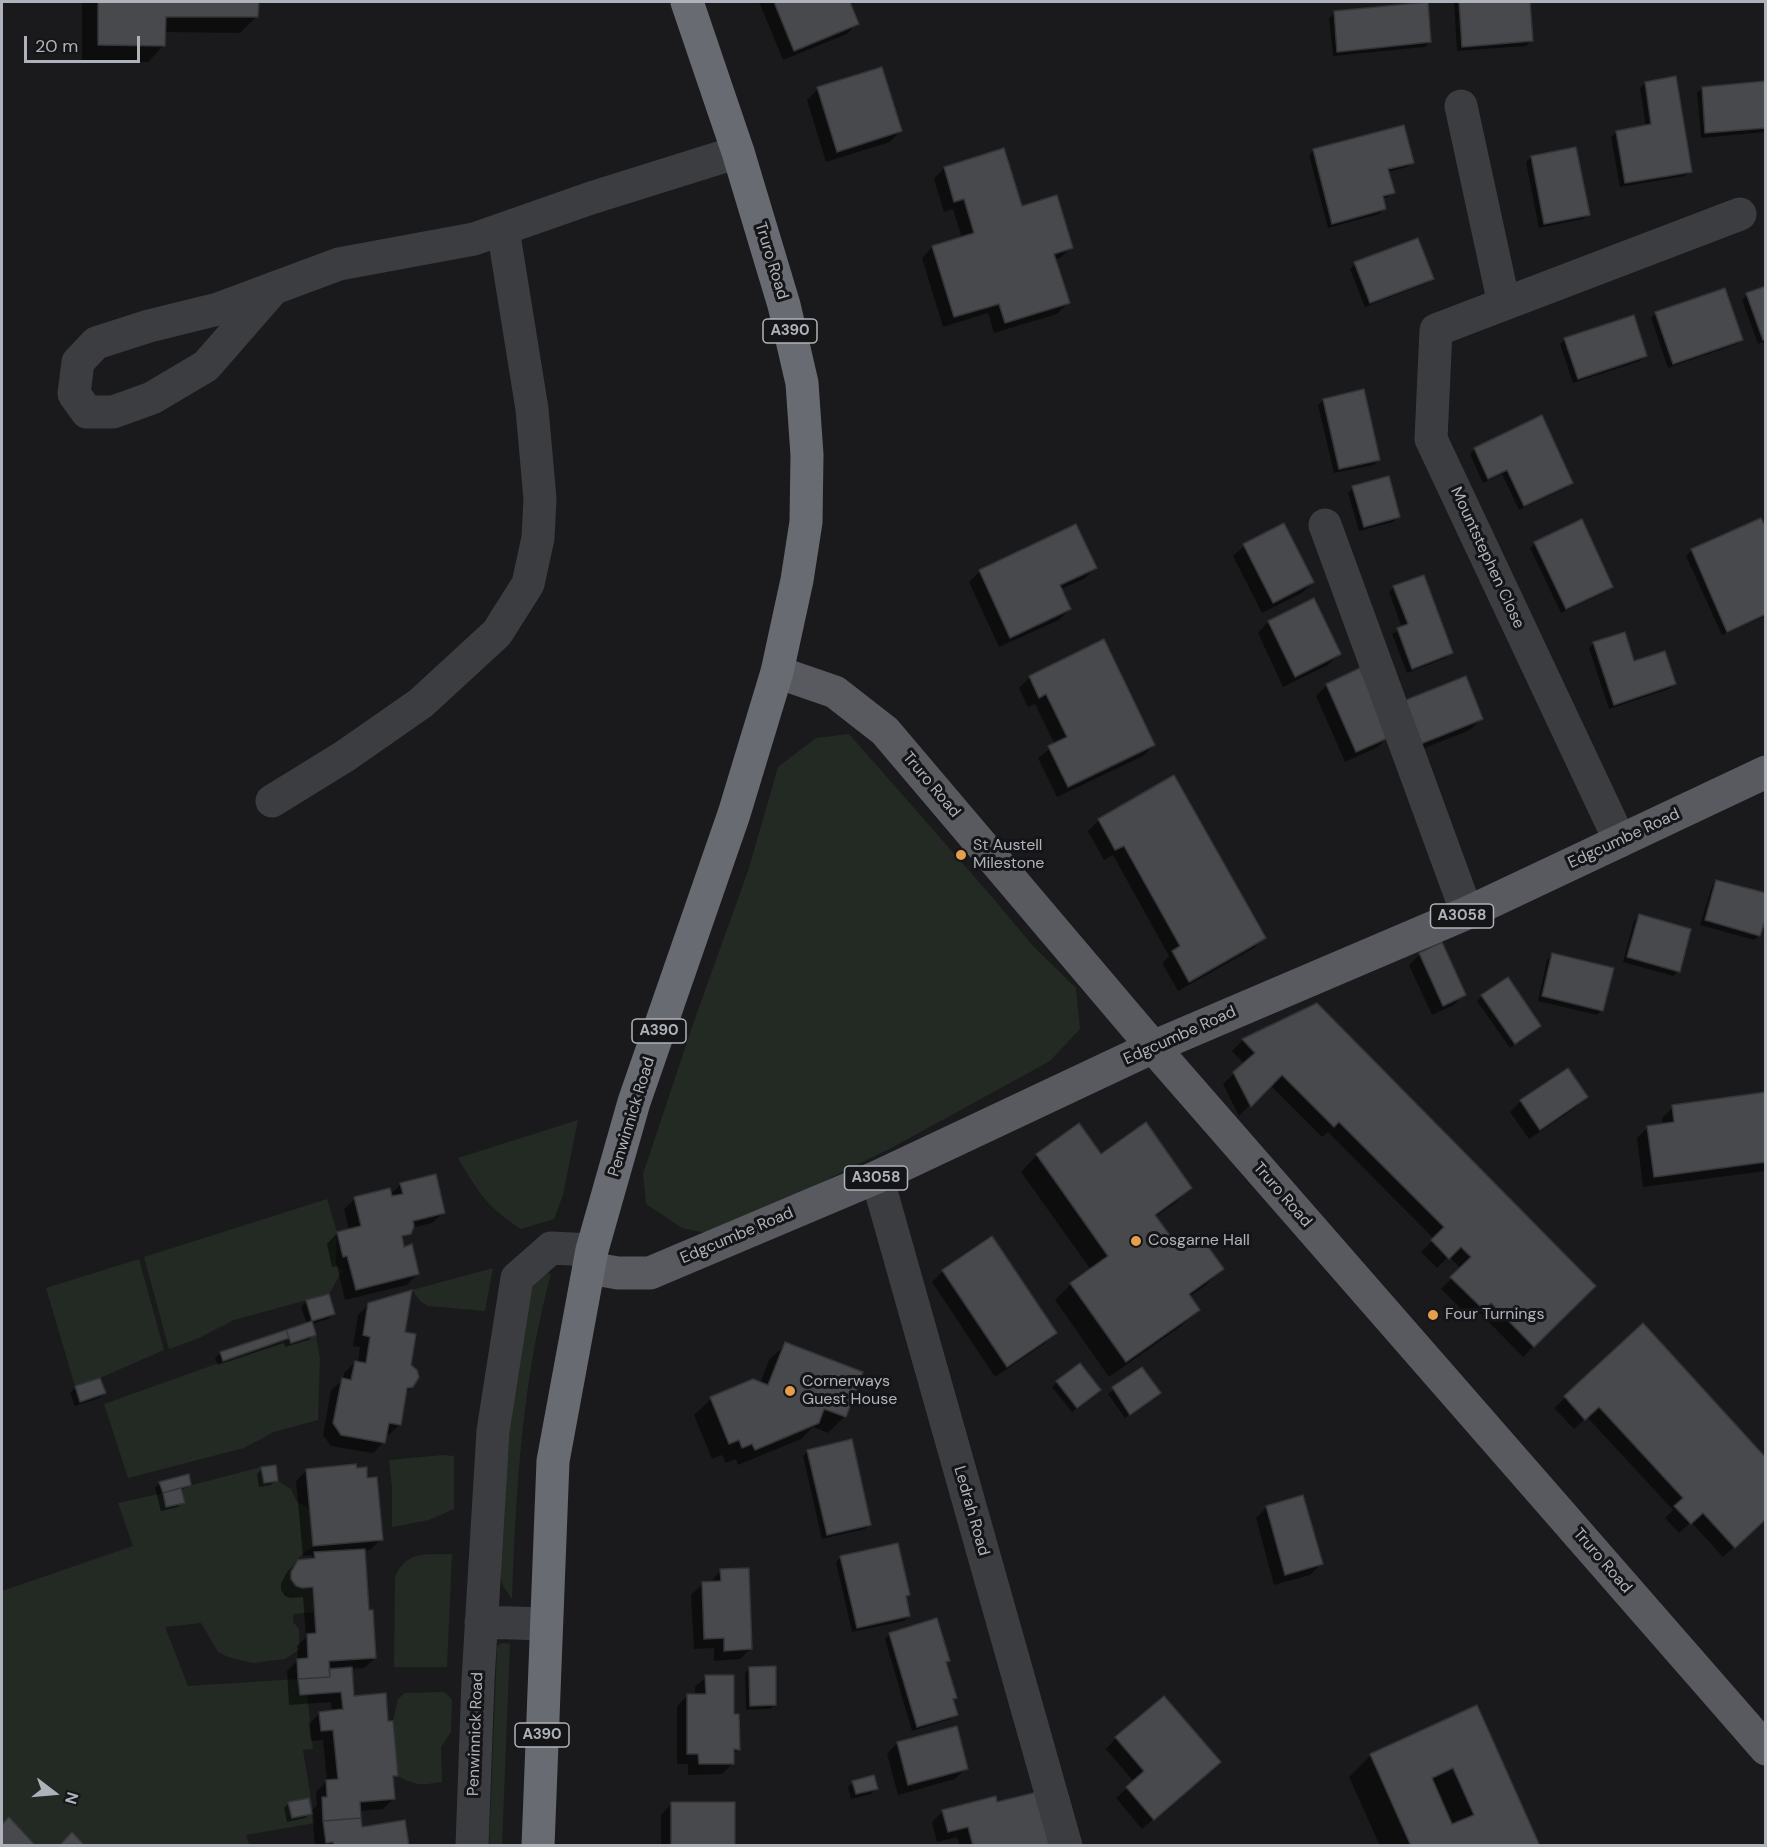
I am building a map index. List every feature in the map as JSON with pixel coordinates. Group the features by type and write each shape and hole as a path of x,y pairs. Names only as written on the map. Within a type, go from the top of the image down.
{"highway":[{"name":"Truro Road","path":"687,2 738,152 784,305 802,383 807,455 806,522 797,580 777,672 734,814"},
{"name":"Penwinnick Road","path":"538,1845 553,1461 590,1259 634,1102 734,814"}],"main road":[{"name":"Truro Road","path":"777,672 835,692 885,731 1153,1047 1766,1749"},
{"name":"Edgcumbe Road","path":"590,1259 618,1273 650,1273 877,1177 1153,1047 1467,913 1766,772"}],"street":[{"path":"1461,106 1503,304"},
{"path":"274,288 206,366 152,398 113,412 87,412 74,394 78,362 96,343 149,326 218,309 274,288 339,264 474,239 738,152"},
{"name":"Mountstephen Close","path":"1620,841 1431,439 1436,330 1740,214"},
{"path":"272,801 345,756 421,703 497,633 528,584 538,538 540,499 532,409 503,228"},
{"path":"1325,525 1467,913"},
{"name":"Ledrah Road","path":"877,1177 1066,1845"},
{"name":"Penwinnick Road","path":"472,1845 481,1622 493,1431 517,1278 551,1248 590,1259"},
{"path":"481,1622 546,1624"}],"shaded area":[{"path":"849,734 1033,946 1076,988 1080,1029 1050,1061 895,1146 715,1235 682,1228 646,1204 643,1174 693,1024 748,871 778,767 816,738"},
{"path":"578,1120 563,1195 554,1219 521,1229 491,1206 458,1158"},
{"path":"327,1199 337,1232 336,1265 342,1271 329,1294 234,1320 199,1338 169,1349 144,1257"},
{"path":"139,1259 164,1350 100,1378 75,1386 46,1288"},
{"path":"493,1268 485,1311 428,1306 420,1301 412,1290"},
{"path":"542,1272 551,1274 533,1354 522,1435 512,1599 503,1586 501,1578 509,1422 529,1288"},
{"path":"316,1335 320,1358 318,1420 274,1432 244,1448 128,1478 104,1404 289,1338 291,1343"},
{"path":"454,1456 454,1509 429,1520 392,1527 389,1460"},
{"path":"261,1467 264,1483 278,1481 291,1489 297,1502 310,1511 313,1546 298,1559 291,1571 295,1584 313,1587 315,1612 293,1614 293,1622 299,1629 299,1650 285,1659 253,1663 218,1652 201,1623 165,1627 188,1686 298,1679 300,1695 307,1694 313,1749 303,1750 315,1823 246,1835 250,1846 85,1845 72,1833 59,1845 36,1845 9,1818 2,1824 2,1591 133,1546 118,1503 163,1493 166,1507 185,1503 181,1488"},
{"path":"452,1554 447,1667 394,1667 395,1577 405,1562 411,1558"},
{"path":"502,1643 510,1644 502,1845 489,1846 497,1646"},
{"path":"444,1692 452,1699 451,1732 441,1747 442,1782 424,1784 409,1782 398,1776 393,1721 398,1699 405,1693"}],"building":[{"path":"98,2 259,2 258,17 166,17 165,46 98,45"},
{"path":"774,2 850,2 859,24 794,51"},
{"path":"1428,2 1431,42 1337,52 1334,11"},
{"path":"1459,2 1530,2 1533,41 1462,47"},
{"path":"882,67 902,131 837,152 817,87"},
{"path":"1676,76 1692,172 1625,183 1616,131 1651,124 1645,82"},
{"path":"1766,81 1766,128 1705,133 1702,87"},
{"path":"1404,125 1414,163 1388,169 1395,193 1383,196 1386,209 1332,224 1313,149"},
{"path":"1576,147 1590,215 1544,224 1531,156"},
{"path":"1004,148 1022,206 1057,195 1073,248 1054,254 1070,303 1005,323 999,304 954,317 932,246 974,233 964,199 954,202 944,167"},
{"path":"1418,238 1434,279 1370,303 1354,262"},
{"path":"1766,286 1766,339 1763,340 1746,293"},
{"path":"1725,288 1743,340 1673,364 1655,312"},
{"path":"1634,315 1647,356 1578,379 1564,338"},
{"path":"1364,389 1380,460 1339,469 1323,399"},
{"path":"1542,415 1573,483 1524,506 1507,470 1488,479 1474,448"},
{"path":"1389,476 1400,517 1364,527 1352,486"},
{"path":"1761,518 1766,528 1766,614 1727,632 1691,549"},
{"path":"1582,519 1613,587 1566,609 1534,542"},
{"path":"1284,523 1314,582 1273,603 1243,544"},
{"path":"1076,524 1097,568 1060,585 1071,609 1010,638 979,570"},
{"path":"1424,575 1453,653 1412,669 1397,628 1408,624 1393,586"},
{"path":"1314,598 1341,654 1295,677 1268,621"},
{"path":"1625,632 1634,661 1665,651 1676,684 1614,705 1593,642"},
{"path":"1104,639 1155,745 1068,787 1048,746 1067,737 1046,694 1039,698 1029,676"},
{"path":"1360,668 1390,737 1356,752 1326,684"},
{"path":"1466,676 1483,719 1408,749 1391,706"},
{"path":"1174,775 1266,938 1189,982 1172,951 1180,946 1124,846 1115,850 1098,819"},
{"path":"1716,880 1766,893 1766,918 1760,936 1705,920"},
{"path":"1639,914 1691,929 1680,972 1627,957"},
{"path":"1442,942 1466,995 1443,1006 1419,953"},
{"path":"1552,953 1614,968 1603,1011 1542,996"},
{"path":"1508,977 1541,1026 1515,1044 1481,995"},
{"path":"1317,1003 1596,1286 1534,1347 1491,1303 1484,1310 1450,1277 1471,1257 1461,1247 1449,1259 1431,1240 1444,1227 1339,1122 1334,1127 1282,1075 1251,1107 1233,1072 1255,1053 1242,1039"},
{"path":"1568,1068 1588,1097 1540,1130 1520,1100"},
{"path":"1766,1092 1766,1162 1654,1177 1647,1126 1674,1122 1672,1105"},
{"name":"Cosgarne Hall","path":"1146,1122 1192,1188 1155,1215 1179,1248 1199,1234 1224,1269 1189,1294 1200,1310 1126,1362 1070,1283 1108,1256 1036,1154 1079,1123 1101,1154"},
{"path":"436,1174 445,1213 413,1221 411,1234 402,1236 404,1247 412,1244 419,1274 356,1290 347,1256 343,1257 337,1232 361,1226 354,1197 390,1188 392,1196 403,1194 400,1183"},
{"path":"992,1236 1057,1333 1007,1367 942,1270"},
{"path":"412,1290 405,1332 416,1334 411,1365 417,1370 419,1377 413,1387 407,1388 401,1425 389,1423 385,1443 341,1435 333,1423 342,1378 351,1380 355,1361 366,1363 370,1337 363,1335 368,1303"},
{"path":"329,1294 335,1314 312,1321 306,1300"},
{"path":"312,1321 316,1335 291,1343 286,1330"},
{"path":"1643,1323 1766,1458 1766,1519 1735,1548 1703,1513 1691,1524 1674,1506 1683,1498 1599,1407 1585,1420 1564,1396"},
{"path":"286,1330 289,1338 223,1361 220,1352"},
{"name":"Cornerways Guest House","path":"785,1342 863,1372 846,1417 824,1409 819,1423 755,1450 752,1444 742,1448 739,1440 729,1444 710,1397 753,1379 768,1385"},
{"path":"1080,1363 1101,1390 1077,1408 1056,1381"},
{"path":"1142,1367 1161,1393 1130,1415 1112,1387"},
{"path":"100,1378 106,1393 80,1402 75,1386"},
{"path":"852,1439 871,1525 827,1535 807,1450"},
{"path":"356,1464 357,1468 367,1467 367,1478 377,1477 383,1540 313,1546 306,1469"},
{"path":"276,1465 278,1481 264,1483 261,1467"},
{"path":"189,1474 191,1485 163,1493 159,1482"},
{"path":"181,1488 185,1503 166,1507 163,1493"},
{"path":"1303,1495 1323,1564 1285,1575 1266,1506"},
{"path":"898,1543 910,1595 906,1596 910,1616 857,1628 840,1556"},
{"path":"365,1549 369,1610 373,1610 376,1658 329,1661 330,1677 298,1679 297,1659 308,1658 307,1634 316,1633 313,1587 296,1586 291,1579 291,1572 298,1560 315,1558 314,1552"},
{"path":"749,1568 752,1649 724,1651 724,1638 704,1639 702,1582 721,1581 720,1569"},
{"path":"937,1618 950,1661 946,1662 957,1698 953,1699 958,1715 917,1727 889,1633"},
{"path":"776,1666 776,1705 750,1706 749,1667"},
{"path":"352,1667 354,1696 386,1693 388,1721 393,1721 398,1776 393,1776 395,1799 360,1802 361,1818 323,1821 322,1797 327,1797 326,1780 338,1779 333,1730 321,1731 319,1712 343,1709 341,1692 300,1695 298,1679 330,1677 329,1669"},
{"path":"705,1675 734,1675 734,1714 739,1714 740,1750 734,1749 734,1764 699,1764 698,1754 687,1754 687,1694 706,1694"},
{"path":"1164,1696 1221,1762 1154,1820 1126,1787 1144,1771 1115,1737"},
{"path":"1477,1705 1540,1846 1411,1846 1370,1754","holes":["1453,1768 1474,1815 1452,1824 1432,1778"]},
{"path":"957,1726 968,1769 908,1785 897,1742"},
{"path":"874,1775 878,1789 856,1794 852,1781"},
{"path":"1037,1792 1051,1846 973,1846 968,1827 948,1832 942,1810 996,1796 997,1802"},
{"path":"309,1798 312,1814 292,1818 288,1802"},
{"path":"671,1802 735,1802 735,1846 671,1846"},
{"path":"9,1817 36,1846 2,1846 2,1824"},
{"path":"361,1818 362,1827 405,1820 409,1846 334,1846 333,1842 326,1843 323,1821"},
{"path":"72,1832 85,1846 59,1846"}],"place":[{"name":"St Austell Milestone","path":"961,855"},
{"name":"Cosgarne Hall","path":"1136,1241"},
{"name":"Four Turnings","path":"1433,1315"},
{"name":"Cornerways Guest House","path":"790,1391"}]}
